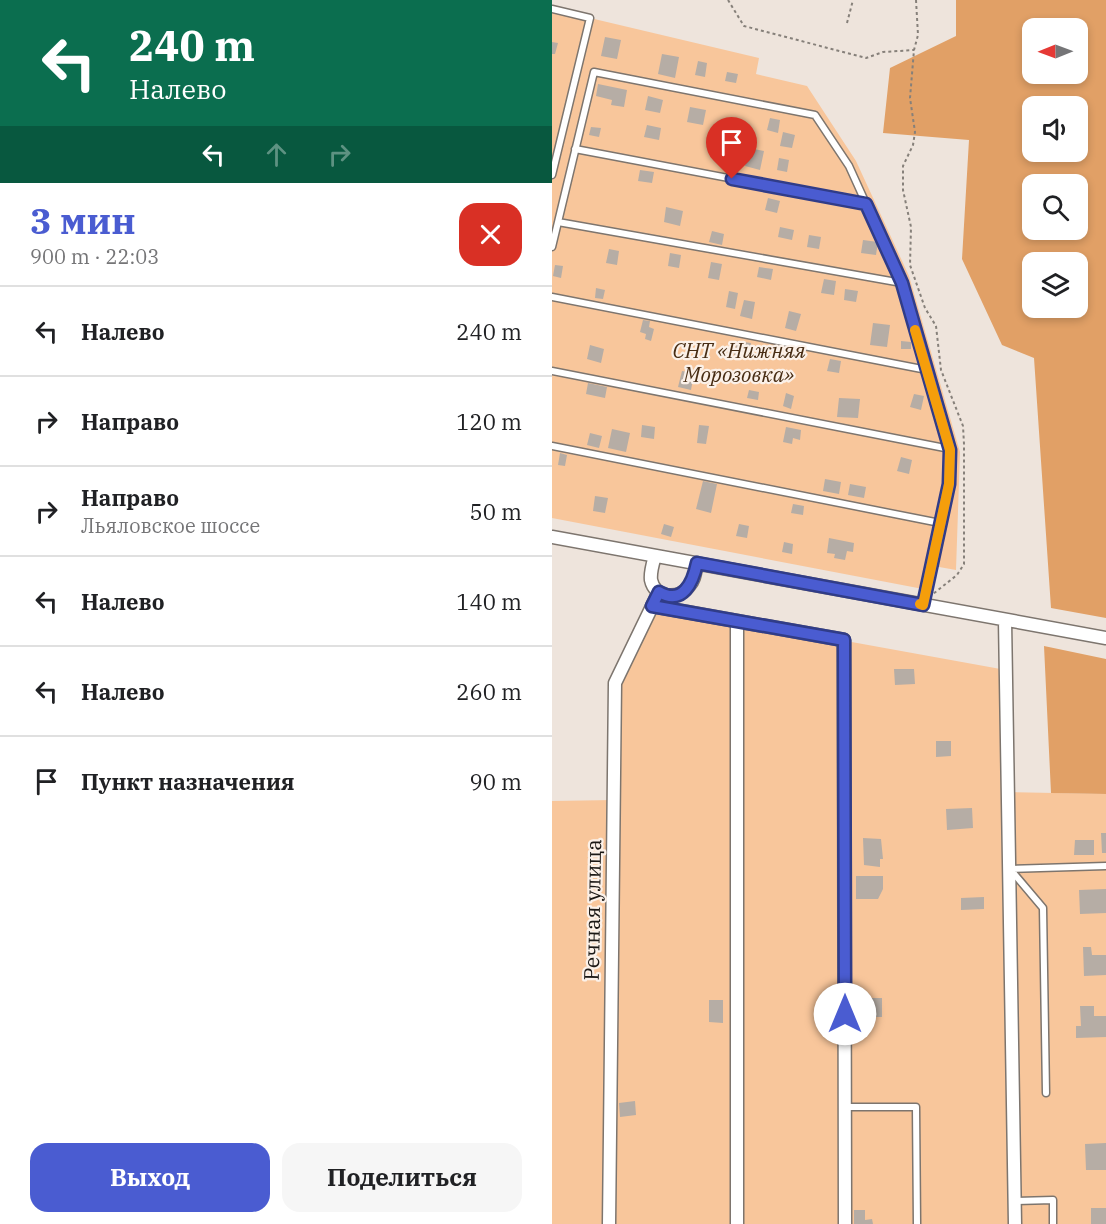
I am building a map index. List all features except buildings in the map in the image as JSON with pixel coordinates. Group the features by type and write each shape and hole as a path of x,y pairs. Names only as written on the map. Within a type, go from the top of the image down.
{"street":[{"path":"552,537 1106,638"},
{"path":"655,555 651,578 653,585 659,592 668,596 675,596 686,590 694,579 697,563"},
{"name":"Речная улица","path":"609,1224 615,683 659,592"},
{"path":"652,606 844,640 845,1224"},
{"path":"1005,620 1015,1224"},
{"path":"737,621 737,1224"}],"lane":[{"path":"552,9 590,18 552,175"},
{"path":"552,247 594,72 815,115 849,166 902,283 950,450 949,484 923,605"},
{"path":"575,149 866,204"},
{"path":"558,222 902,283"},
{"path":"552,297 927,370"},
{"path":"552,371 950,450"},
{"path":"552,446 940,523"},
{"path":"1010,869 1106,866"},
{"path":"1010,869 1043,908 1046,1092"},
{"path":"845,1107 916,1107 917,1224"},
{"path":"1015,1201 1053,1200 1053,1224"}],"path":[{"path":"728,0 744,27 866,58 883,52 914,50"},
{"path":"847,23 853,0"},
{"path":"916,0 918,35 914,50 910,98 915,132 913,145 903,166 903,190 910,227 910,265 925,308 936,326 941,370 963,426 964,466 964,564 957,575 935,592 923,605"}],"green space":[{"name":"СНТ «Нижняя Морозовка»","path":"552,9 759,58 756,74 807,86 856,161 909,276 960,452 956,570 928,565 923,589 552,518"},
{"path":"653,606 1006,670 1008,792 1106,794 1106,1224 552,1224 552,801 614,800 615,683"}],"shaded area":[{"path":"956,0 1106,0 1106,618 1051,608 1034,358 1002,345 962,259 969,140 883,133 890,68 956,36"},
{"path":"1044,646 1106,659 1106,794 1051,793"}],"slow traffic":[{"path":"915,330 950,450 949,484 923,605 920,604"}],"route":[{"path":"732,179 866,204 902,283 950,450 949,484 923,605 697,563 694,579 686,590 675,596 659,592 652,606 844,640 845,1014"}]}
